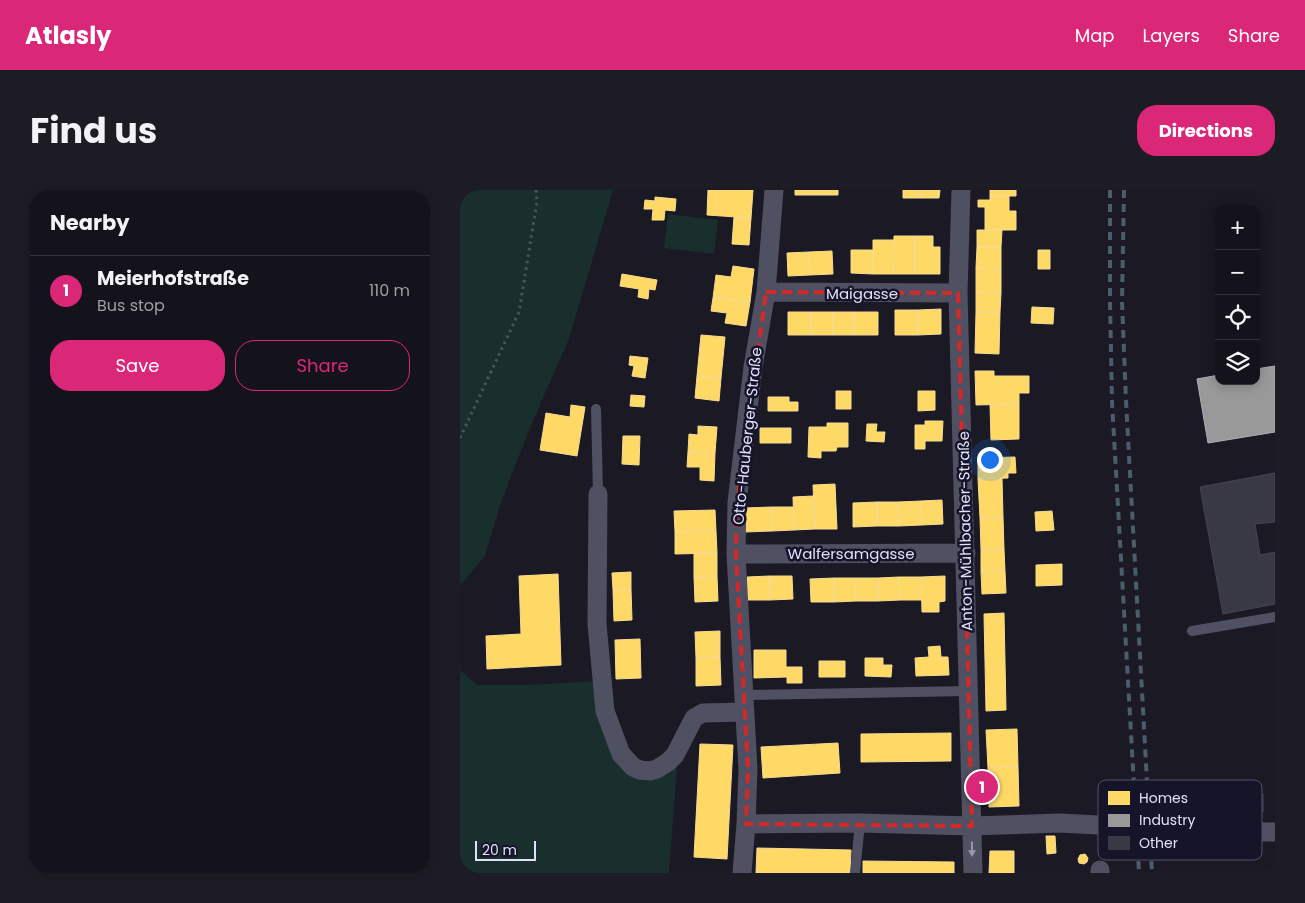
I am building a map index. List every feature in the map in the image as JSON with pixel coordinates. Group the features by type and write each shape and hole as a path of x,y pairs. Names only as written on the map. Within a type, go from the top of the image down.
{"street":[{"name":"Otto-Hauberger-Straße","path":"742,873 748,769 736,554 737,502 753,367 766,292 774,190"},
{"name":"Anton-Mühlbacher-Straße","path":"961,190 958,294 973,873"},
{"name":"Maigasse","path":"766,292 958,294"},
{"path":"598,494 597,624 605,711 621,754 633,767 640,770 650,771 657,769 675,755 694,718 703,713 745,704"},
{"name":"Walfersamgasse","path":"736,554 966,553"},
{"path":"746,824 860,823 972,826 1060,823 1098,825"},
{"path":"1262,832 1275,832"}],"lane":[{"path":"596,409 598,494"},
{"path":"1192,631 1275,617"},
{"path":"745,704 969,691"},
{"path":"855,873 860,823"}],"path":[{"path":"460,438 519,312 538,202 536,190"}],"highlighted area":[{"path":"766,292 958,293 972,826 746,824 748,769 736,554 737,502"}],"green space":[{"path":"460,190 613,190 569,339 529,430 500,505 485,556 460,586"},
{"path":"668,214 718,220 714,254 664,248"},
{"path":"460,670 477,685 527,685 597,681 635,777 647,780 657,779 677,766 669,873 460,873"}],"building: Homes":[{"path":"708,190 753,190 751,218 707,215"},
{"path":"795,190 810,190 810,195 795,195"},
{"path":"810,190 826,190 826,195 810,195"},
{"path":"826,190 838,190 838,195 826,195"},
{"path":"903,190 922,190 922,198 903,198"},
{"path":"922,190 940,190 939,198 922,198"},
{"path":"990,190 1016,190 1016,196 990,196"},
{"path":"990,196 1009,196 1009,211 1016,211 1016,230 985,230 985,207 978,207 978,200 990,200"},
{"path":"655,197 676,199 675,211 665,210 664,220 652,220 653,209 644,209 645,200 655,201"},
{"path":"734,217 751,218 749,245 732,244"},
{"path":"977,230 1002,230 1001,247 977,247"},
{"path":"894,236 915,236 915,274 893,274"},
{"path":"915,236 933,236 933,247 940,247 940,274 915,274"},
{"path":"873,240 894,240 893,274 873,274"},
{"path":"977,247 1001,247 1001,269 976,268"},
{"path":"851,250 873,250 873,274 851,273"},
{"path":"1038,250 1050,250 1050,269 1038,269"},
{"path":"832,251 833,274 810,275 809,252"},
{"path":"809,252 810,275 788,276 787,253"},
{"path":"733,266 754,269 750,302 713,298 716,275 731,277"},
{"path":"976,268 1001,269 1001,293 976,292"},
{"path":"622,274 657,280 655,290 649,289 648,299 638,297 639,289 620,286"},
{"path":"976,292 1001,293 1000,312 976,312"},
{"path":"713,298 750,302 746,326 725,323 727,313 711,311"},
{"path":"1032,307 1054,308 1053,324 1031,323"},
{"path":"941,309 941,334 918,335 918,310"},
{"path":"895,310 918,310 918,335 895,335"},
{"path":"788,312 811,312 811,335 788,335"},
{"path":"811,312 833,312 833,335 811,335"},
{"path":"833,312 854,312 854,335 833,335"},
{"path":"854,312 878,312 878,335 854,335"},
{"path":"976,312 1000,312 999,354 975,353"},
{"path":"701,335 725,337 721,378 697,376"},
{"path":"630,356 648,358 645,378 632,376 634,366 629,365"},
{"path":"975,371 994,371 994,376 1029,376 1029,393 1019,393 1019,404 976,405"},
{"path":"697,376 721,378 719,401 695,398"},
{"path":"836,391 851,391 851,409 836,409"},
{"path":"918,391 935,391 935,410 918,411"},
{"path":"631,395 645,396 644,407 630,406"},
{"path":"768,397 789,397 789,402 798,402 798,411 768,411"},
{"path":"1019,404 1019,439 991,440 990,405"},
{"path":"571,405 585,407 577,456 540,450 546,413 570,417"},
{"path":"925,421 943,421 942,441 925,441 925,449 915,449 915,425 925,425"},
{"path":"827,423 848,423 848,447 837,447 836,451 821,451 821,458 808,457 809,427 827,427"},
{"path":"867,424 877,424 876,432 885,432 884,442 866,441"},
{"path":"698,426 717,427 715,453 688,452 689,434 698,435"},
{"path":"760,428 791,428 791,443 760,443"},
{"path":"623,436 640,436 639,465 622,464"},
{"path":"688,452 715,453 714,481 700,480 700,467 687,467"},
{"path":"1015,457 1016,473 1008,473 1008,478 978,479 978,458"},
{"path":"1002,478 1003,517 980,518 978,479"},
{"path":"835,484 837,529 815,529 813,485"},
{"path":"813,496 815,529 794,530 793,497"},
{"path":"942,500 943,524 922,525 921,501"},
{"path":"921,501 922,525 899,526 898,502"},
{"path":"877,502 898,502 899,526 877,526"},
{"path":"877,502 877,526 853,527 853,503"},
{"path":"772,507 793,507 794,530 772,531"},
{"path":"772,507 772,531 745,532 745,508"},
{"path":"715,510 716,531 675,532 674,511"},
{"path":"1052,511 1054,530 1036,531 1035,512"},
{"path":"1003,517 1004,549 981,550 980,518"},
{"path":"716,531 717,553 675,554 675,532"},
{"path":"1004,549 1005,571 981,572 981,550"},
{"path":"694,553 717,553 717,576 694,577"},
{"path":"1062,564 1062,585 1036,586 1036,565"},
{"path":"1005,571 1006,593 982,594 981,572"},
{"path":"631,572 631,589 613,590 612,573"},
{"path":"558,574 561,665 487,669 486,636 521,634 519,576"},
{"path":"717,576 718,601 695,602 694,577"},
{"path":"770,576 792,576 793,599 770,600"},
{"path":"770,576 770,600 747,600 747,577"},
{"path":"945,576 945,601 939,602 939,612 922,612 921,577"},
{"path":"899,577 921,577 922,600 900,600"},
{"path":"899,577 900,600 878,601 878,578"},
{"path":"834,578 834,602 811,602 810,579"},
{"path":"834,578 855,578 856,601 834,602"},
{"path":"855,578 878,578 878,601 856,601"},
{"path":"631,589 632,620 614,621 613,590"},
{"path":"1004,613 1006,710 986,711 984,614"},
{"path":"720,631 720,657 696,658 695,632"},
{"path":"640,639 641,678 616,679 615,640"},
{"path":"940,646 941,657 948,657 949,675 916,676 915,658 929,657 928,647"},
{"path":"754,650 786,650 786,667 802,667 802,683 787,683 787,677 754,678"},
{"path":"720,657 721,685 696,686 696,658"},
{"path":"865,658 883,658 883,665 892,665 891,677 865,676"},
{"path":"819,661 845,661 845,677 819,677"},
{"path":"1017,729 1018,767 988,768 986,730"},
{"path":"951,733 951,761 861,762 861,734"},
{"path":"838,743 840,773 763,778 761,747"},
{"path":"700,744 733,745 727,859 694,857"},
{"path":"1018,767 1019,806 989,807 988,768"},
{"path":"1046,836 1055,836 1056,853 1047,854"},
{"path":"757,848 851,850 850,873 756,873"},
{"path":"990,851 1014,851 1014,873 989,873"},
{"path":"1085,854 1088,858 1087,862 1084,864 1079,863 1080,855"},
{"path":"863,861 954,862 954,873 863,873"}],"building: Industry":[{"path":"1275,366 1275,432 1208,443 1197,379 1215,376 1215,385 1260,385 1260,368"}],"building: Other":[{"path":"1275,473 1275,522 1255,524 1260,555 1275,552 1275,604 1223,614 1200,487"},
{"path":"1262,794 1263,794 1262,812"}],"railway":[{"path":"1110,190 1112,402 1134,780"},
{"path":"1124,190 1122,301 1147,780"},
{"path":"1138,860 1139,873"},
{"path":"1151,860 1152,873"}],"place":[{"name":"Meierhofstraße","path":"982,787"}]}
